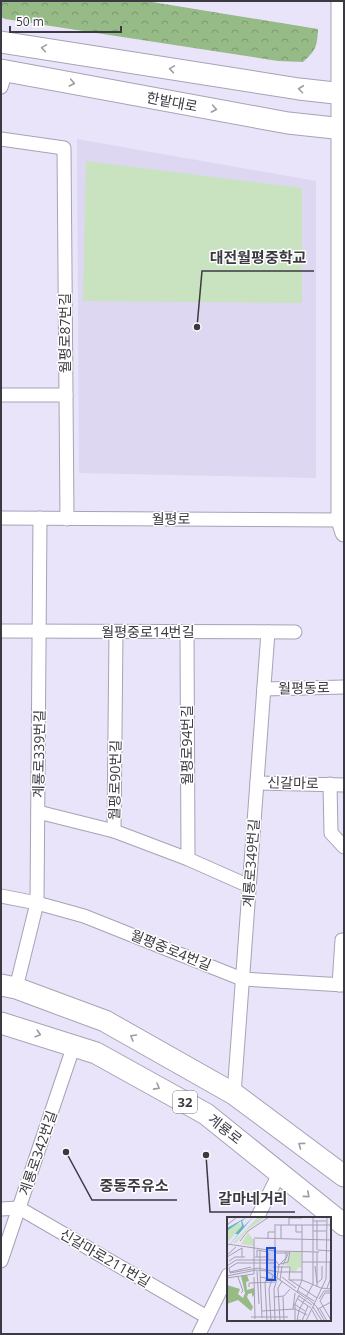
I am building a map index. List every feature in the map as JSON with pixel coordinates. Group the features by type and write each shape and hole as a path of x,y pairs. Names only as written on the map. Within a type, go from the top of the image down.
{"main road":[{"path":"1,42 299,89 342,93"},
{"name":"한밭대로","path":"3,76 288,123 342,128"},
{"name":"32","path":"8,986 105,1021 234,1094 344,1176"},
{"name":"계룡로","path":"1,1023 96,1053 206,1114 344,1225"}],"street":[{"path":"340,1 342,93 342,527"},
{"name":"월평로87번길","path":"1,138 64,148 67,519"},
{"path":"1,395 66,395"},
{"name":"월평로","path":"1,518 342,527"},
{"name":"계룡로339번길","path":"8,986 37,903 40,518"},
{"name":"월평중로14번길","path":"1,631 295,632"},
{"name":"월평로90번길","path":"116,632 114,831 188,859 249,886"},
{"name":"월평로94번길","path":"187,632 188,859"},
{"name":"계룡로349번길","path":"234,1094 268,632"},
{"name":"월평동로","path":"264,689 344,686"},
{"name":"신갈마로","path":"257,783 344,785"},
{"name":"신갈마로","path":"330,784 331,833 344,847"},
{"path":"38,812 114,831"},
{"name":"월평중로4번길","path":"1,896 37,903 84,916 242,979 341,985"},
{"path":"341,985 342,940"},
{"name":"계룡로342번길","path":"1,1261 74,1045"},
{"path":"258,1217 280,1172"},
{"path":"1,1209 19,1208"},
{"name":"신갈마로211번길","path":"19,1208 207,1317"},
{"path":"198,1334 227,1277"}],"shaded area":[{"path":"77,139 316,181 316,478 79,473"}],"green space":[{"path":"1,1 146,1 318,29 317,40 315,48 303,62 278,61 5,19 1,17"},
{"path":"86,161 302,188 302,303 83,301"}],"place":[{"name":"대전월평중학교","path":"197,327"},
{"name":"중동주유소","path":"66,1152"},
{"name":"갈마네거리","path":"206,1155"}]}
